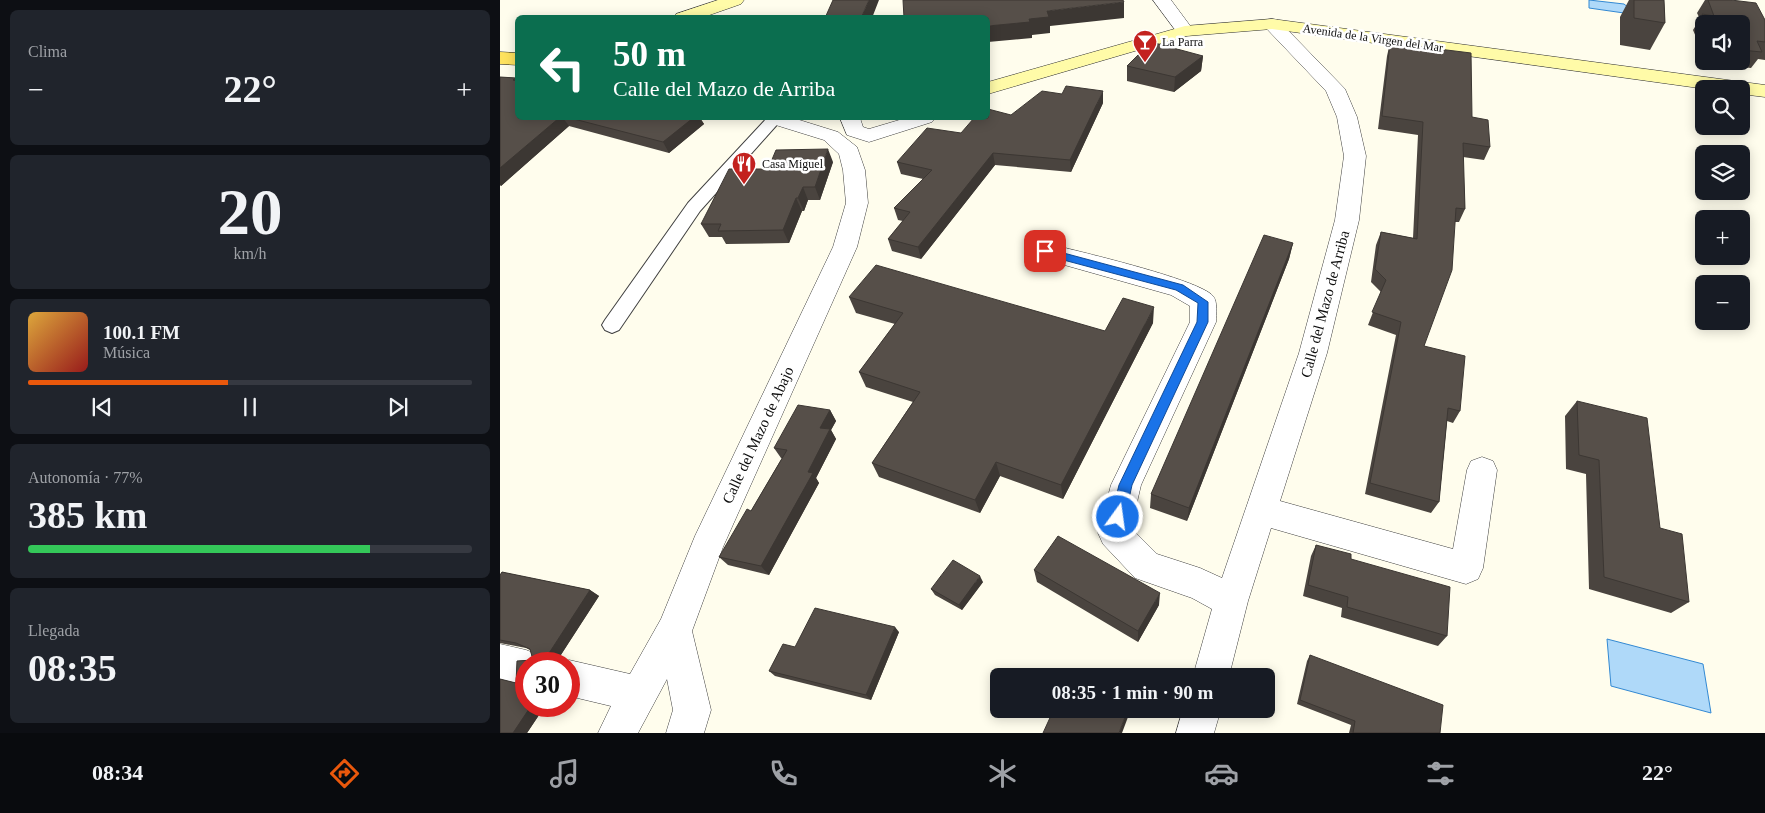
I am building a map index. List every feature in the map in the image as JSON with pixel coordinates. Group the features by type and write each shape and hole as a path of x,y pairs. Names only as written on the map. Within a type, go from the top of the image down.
{"main road":[{"path":"691,15 735,0"},
{"path":"724,15 745,0"},
{"name":"Avenida de la Virgen del Mar","path":"993,89 1150,40 1185,31 1272,24 1765,90"}],"street":[{"path":"1162,0 1185,31"},
{"name":"Calle del Mazo de Arriba","path":"1213,668 1231,601 1316,344 1347,220 1355,156 1347,116 1335,89 1272,24"},
{"path":"789,120 841,127 868,136 919,120"},
{"name":"Calle del Mazo de Abajo","path":"854,170 868,136 884,120"},
{"name":"Calle del Mazo de Abajo","path":"617,733 674,631 706,547 844,247 857,203 854,170 841,127"},
{"path":"1045,251 1179,288 1203,302 1203,322 1126,485 1114,533 1147,566 1200,584 1231,601"},
{"path":"1262,511 1466,568 1482,470"},
{"path":"674,631 692,710 686,733"},
{"path":"500,662 515,665"},
{"path":"580,681 639,694"},
{"path":"1195,733 1199,718"}],"lane":[{"path":"612,325 694,207 772,120"}],"water":[{"path":"1589,0 1624,4 1629,8 1624,13 1589,8"},
{"path":"1607,639 1703,664 1711,713 1611,686"}],"building":[{"path":"833,0 869,0 862,15 826,15"},
{"path":"903,0 1123,0 1124,2 1047,11 1049,17 1029,19 1030,22 990,26 990,15 904,15"},
{"path":"1634,0 1664,0 1665,23 1634,18"},
{"path":"1708,0 1756,3 1765,20 1765,42 1757,41 1762,52 1750,51 1750,15 1714,15"},
{"path":"1151,42 1203,56 1175,77 1127,66"},
{"path":"1390,43 1471,53 1472,117 1488,120 1490,147 1463,143 1465,209 1456,208 1452,270 1424,346 1465,356 1460,411 1448,408 1439,502 1370,483 1401,322 1372,312 1386,280 1375,269 1381,232 1417,239 1423,122 1382,116"},
{"path":"500,77 515,78 513,80 515,80 515,120 557,120 500,168"},
{"path":"1066,86 1103,91 1070,160 993,153 918,247 888,239 910,212 894,208 932,170 897,162 927,128 961,133 972,120 990,120 990,110 1011,115 1042,91 1062,94"},
{"path":"578,120 690,120 663,142"},
{"path":"828,149 815,187 803,187 798,198 796,198 783,230 718,231 721,224 701,224 729,169 768,169 776,150"},
{"path":"1264,235 1293,243 1189,508 1151,494"},
{"path":"876,265 1105,331 1123,298 1154,307 1061,485 996,462 975,500 872,463 920,392 859,372 903,313 849,297"},
{"path":"1577,401 1647,418 1660,528 1682,534 1689,602 1604,577 1599,460 1579,455"},
{"path":"798,405 830,410 820,428 830,429 808,472 813,473 761,566 719,557 747,509 751,511 787,450 774,448"},
{"path":"1058,536 1160,593 1138,631 1034,570"},
{"path":"1316,545 1351,554 1351,559 1450,587 1447,636 1347,607 1348,597 1308,585"},
{"path":"953,560 980,576 959,605 931,589"},
{"path":"502,572 590,590 550,652 531,652 530,649 516,643 500,640 500,575"},
{"path":"815,608 895,627 866,695 769,671 783,644 795,647"},
{"path":"1310,655 1443,705 1440,733 1353,733 1355,721 1300,700"},
{"path":"500,679 515,683 515,717 524,717 513,733 500,733"},
{"path":"1050,718 1125,718 1119,733 1043,733"}],"place":[{"name":"La Parra","path":"1145,63"},
{"name":"Casa Miguel","path":"744,185"}],"route":[{"path":"1045,251 1179,288 1203,302 1203,322 1126,485 1118,517"}]}
